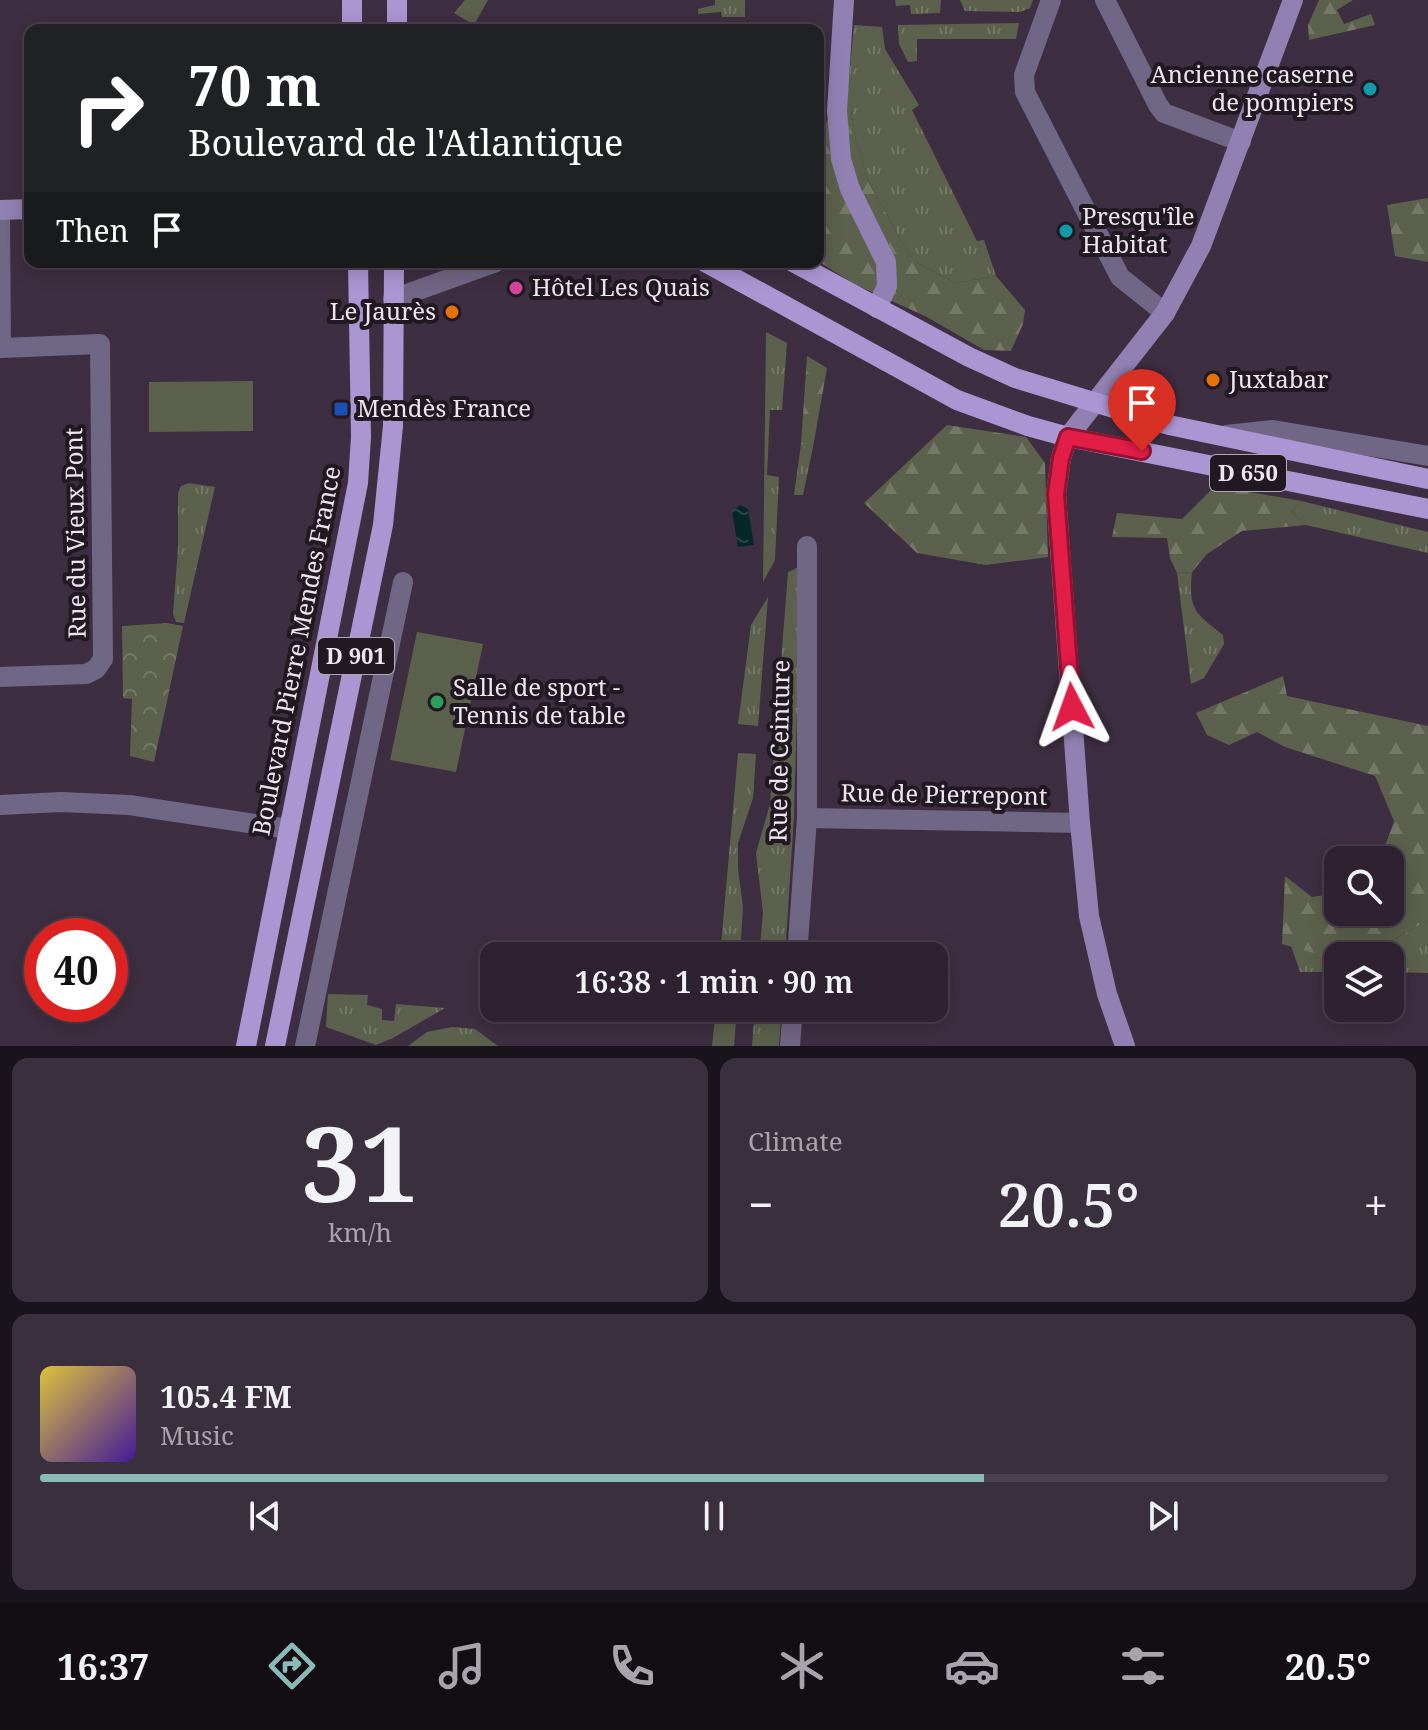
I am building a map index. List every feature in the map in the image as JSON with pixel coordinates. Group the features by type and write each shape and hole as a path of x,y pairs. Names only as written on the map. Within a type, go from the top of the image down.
{"main road":[{"path":"352,0 352,24"},
{"path":"397,0 397,24"},
{"name":"Boulevard Pierre Mendes France","path":"246,1046 361,460 358,268"},
{"name":"D 901","path":"275,1046 383,525 393,426 394,268"},
{"name":"D 650","path":"716,268 957,400 1028,426 1068,437 1428,509"},
{"name":"D 650","path":"804,268 1015,378 1169,425 1428,479"}],"street":[{"path":"844,0 837,111 841,159 850,189 886,262 887,286 877,308"},
{"path":"1051,0 1024,75 1025,92 1120,277 1165,313"},
{"path":"1105,0 1164,113 1241,142"},
{"path":"1125,1046 1107,994 1089,916 1056,494 1061,458 1068,437 1165,313 1201,246 1293,0"},
{"path":"0,210 24,209"},
{"name":"Rue du Vieux Pont","path":"0,220 1,348 100,344 103,659 96,669 86,674 0,677"},
{"path":"393,299 479,268"},
{"path":"1221,436 1273,430 1428,456"},
{"name":"Rue de Ceinture","path":"798,942 807,818 807,546"},
{"path":"305,1046 403,582"},
{"path":"0,805 61,802 129,805 289,829"},
{"name":"Rue de Pierrepont","path":"807,818 1080,823"},
{"path":"790,1046 792,1022"}],"green space":[{"path":"465,0 488,0 475,24 454,13"},
{"path":"715,0 745,0 745,17 722,17 721,12 698,14 698,9 715,5"},
{"path":"895,0 941,0 940,13 911,14 910,5 896,6"},
{"path":"960,0 1033,0 1030,8 1020,12 965,11"},
{"path":"1319,0 1353,0 1337,10 1344,24 1371,14 1375,25 1309,40 1308,25"},
{"path":"1019,23 1016,39 917,39 917,61 908,62 899,44 898,25"},
{"path":"854,25 882,27 885,49 919,105 912,110 977,241 984,240 996,276 956,283 910,256 868,181 855,136 848,89"},
{"path":"848,89 855,136 868,181 910,256 956,283 996,276 1025,310 1023,324 1011,351 984,350 925,316 854,284 824,265 825,124"},
{"path":"1428,198 1428,262 1395,256 1387,205"},
{"path":"766,332 787,343 782,410 770,410 767,475 779,477 775,560 763,582"},
{"path":"807,356 827,368 813,447 801,444"},
{"path":"253,381 253,431 149,432 149,382"},
{"path":"947,425 1026,437 1045,463 1048,557 986,565 917,553 864,503"},
{"path":"801,444 813,447 803,495 794,495"},
{"path":"189,483 215,487 184,623 176,622 173,614 178,493 181,486"},
{"path":"1215,486 1301,501 1292,512 1306,525 1242,531 1207,554 1192,572 1177,573 1170,558 1167,538 1112,537 1117,513 1182,519"},
{"path":"1301,501 1428,532 1428,553 1306,525 1292,512"},
{"path":"801,566 794,816 786,942 760,942 763,913 756,853 770,804 788,572"},
{"path":"1192,572 1191,594 1196,609 1223,635 1224,644 1204,678 1191,684 1177,573"},
{"path":"768,597 758,726 738,724 751,625"},
{"path":"167,623 183,626 154,762 130,756 132,699 123,698 122,626"},
{"name":"Salle de sport - Tennis de table","path":"417,632 483,644 456,772 390,760"},
{"path":"1283,676 1287,696 1428,726 1428,920 1390,942 1324,942 1324,956 1282,944 1285,876 1312,897 1324,895 1324,926 1404,926 1404,846 1385,846 1394,821 1375,776 1285,747 1257,732 1229,745 1207,735 1196,713"},
{"path":"738,753 756,754 753,798 738,843 743,907 741,942 721,942"},
{"path":"1428,920 1428,973 1404,972 1404,942 1390,942"},
{"path":"1291,946 1324,956 1324,972 1300,972"},
{"path":"328,994 368,995 367,1005 382,1009 382,1020 394,1021 396,1004 445,1008 376,1045 326,1027"},
{"path":"715,1022 736,1022 734,1046 712,1046"},
{"path":"754,1022 781,1022 779,1046 752,1046"},
{"path":"452,1027 475,1029 498,1046 408,1046 427,1032"}],"water":[{"path":"740,505 748,509 754,545 738,547 732,512"}],"place":[{"name":"Ancienne caserne de pompiers","path":"1370,89"},
{"name":"Presqu'île Habitat","path":"1066,231"},
{"name":"Hôtel Les Quais","path":"516,288"},
{"name":"Le Jaurès","path":"452,312"},
{"name":"Juxtabar","path":"1213,380"},
{"name":"Mendès France","path":"341,409"},
{"name":"Salle de sport - Tennis de table","path":"437,702"}],"route":[{"path":"1072,707 1056,494 1061,458 1068,437 1142,451"}]}
